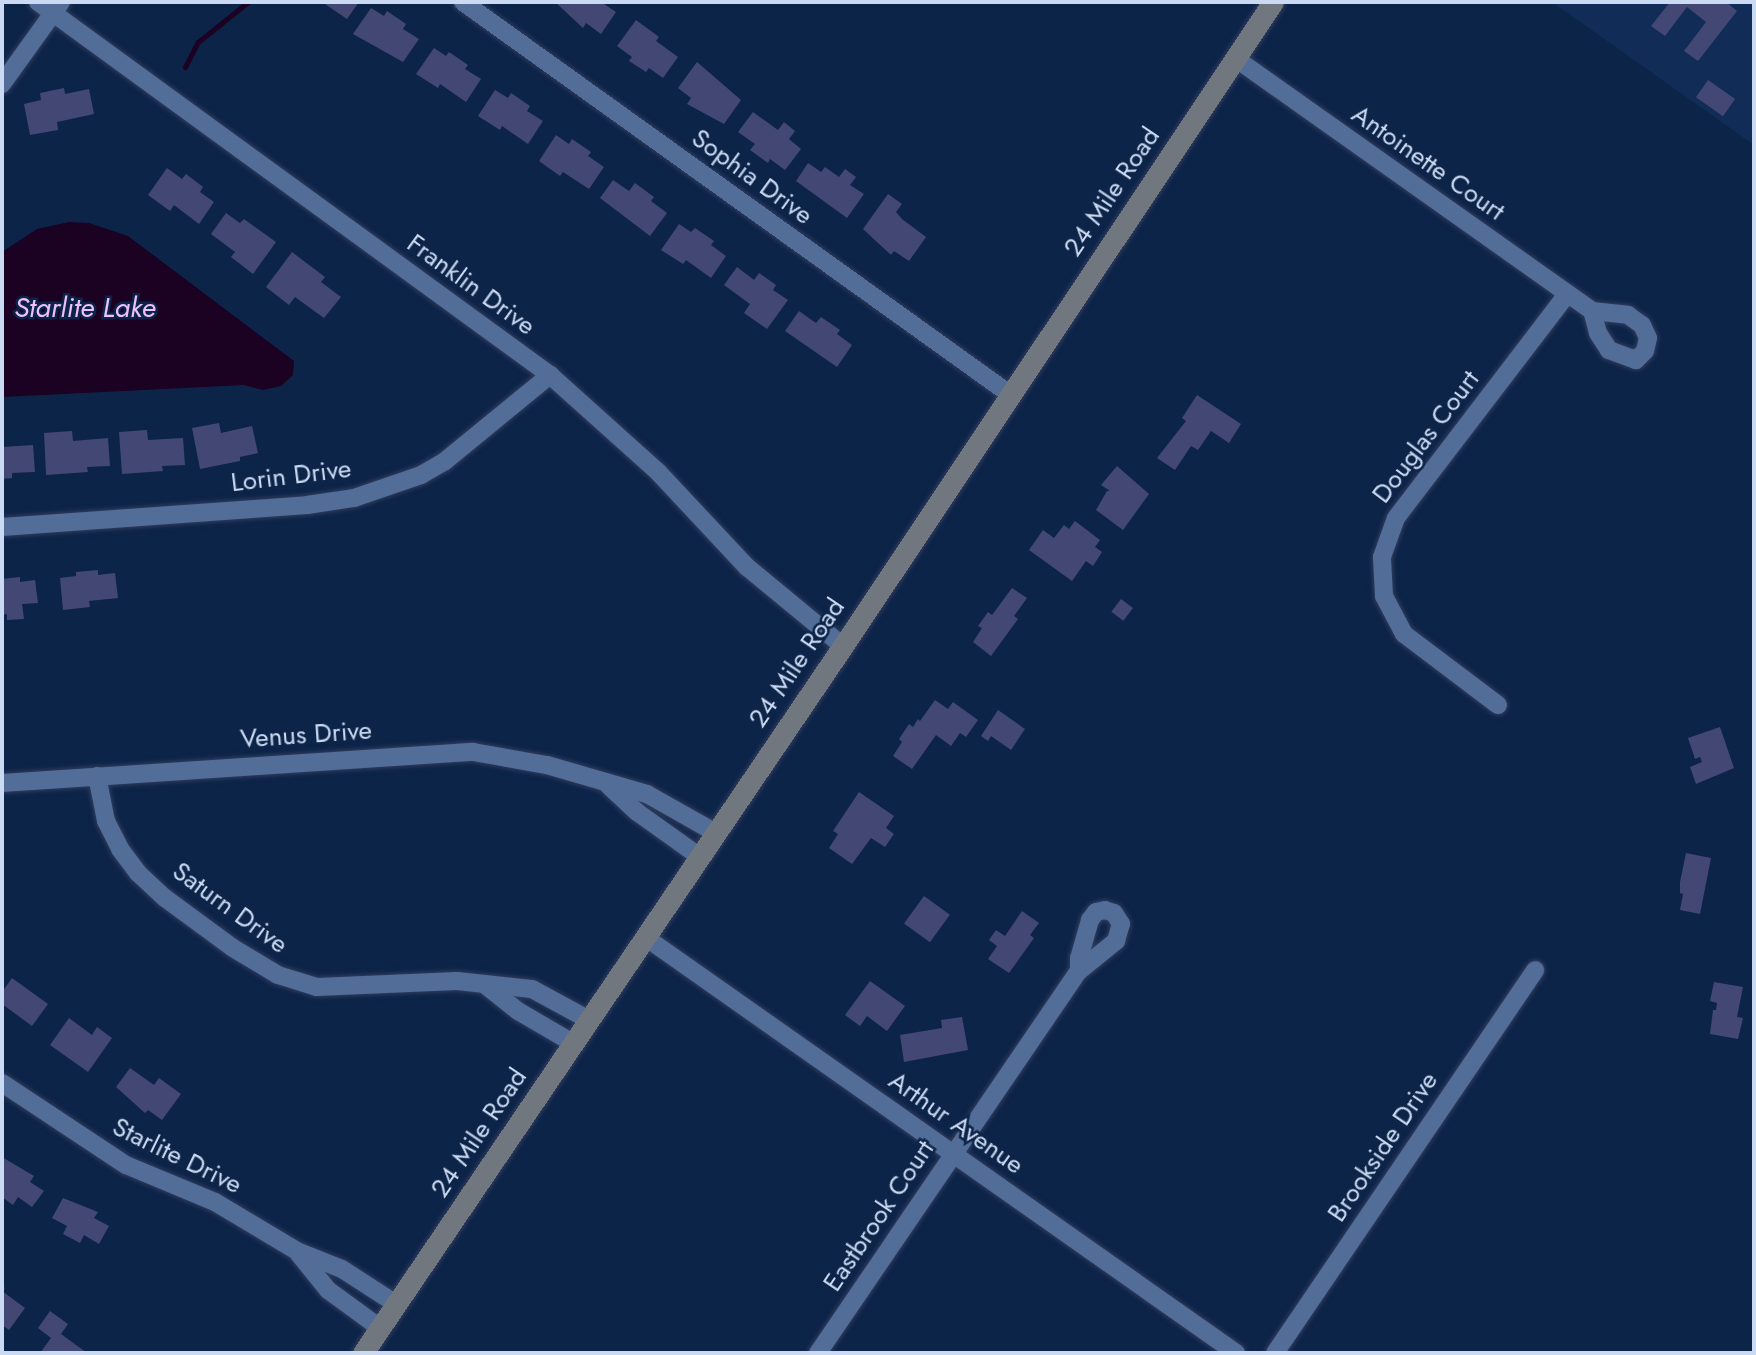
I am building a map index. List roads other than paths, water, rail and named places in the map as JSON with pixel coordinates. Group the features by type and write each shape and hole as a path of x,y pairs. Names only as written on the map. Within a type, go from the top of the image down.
{"street":[{"name":"Franklin Drive","path":"38,2 57,7 550,375 658,472 747,567 843,646"},
{"name":"Sophia Drive","path":"463,2 1011,395"},
{"name":"24 Mile Road","path":"363,1353 843,646 1273,2"},
{"path":"2,84 57,7"},
{"name":"Antoinette Court","path":"1235,58 1592,311"},
{"name":"Douglas Court","path":"1498,705 1418,648 1404,634 1384,596 1382,557 1396,518 1567,295"},
{"name":"Lorin Drive","path":"2,527 307,505 354,498 421,475 445,461 550,375"},
{"name":"Venus Drive","path":"2,783 473,752 547,765 609,786 647,794 716,833"},
{"name":"Saturn Drive","path":"97,776 106,821 120,849 138,873 165,898 233,948 278,975 298,983 340,988 457,981 531,989 589,1020"},
{"name":"Venus Drive","path":"609,786 637,812 700,856"},
{"name":"Arthur Avenue","path":"645,937 1236,1353"},
{"name":"Brookside Drive","path":"1275,1353 1535,970"},
{"name":"Eastbrook Court","path":"818,1353 1079,971"},
{"path":"484,984 519,1011 573,1043"},
{"name":"Starlite Drive","path":"2,1083 126,1165 215,1202 297,1251 342,1269 396,1304"},
{"name":"Starlite Drive","path":"297,1251 328,1290 380,1328"}],"water":[{"name":"Starlite Lake","path":"69,222 89,223 128,236 294,361 293,375 281,386 263,390 244,385 2,397 2,252 37,229"}],"waterway":[{"path":"185,67 198,42 248,2"}]}
